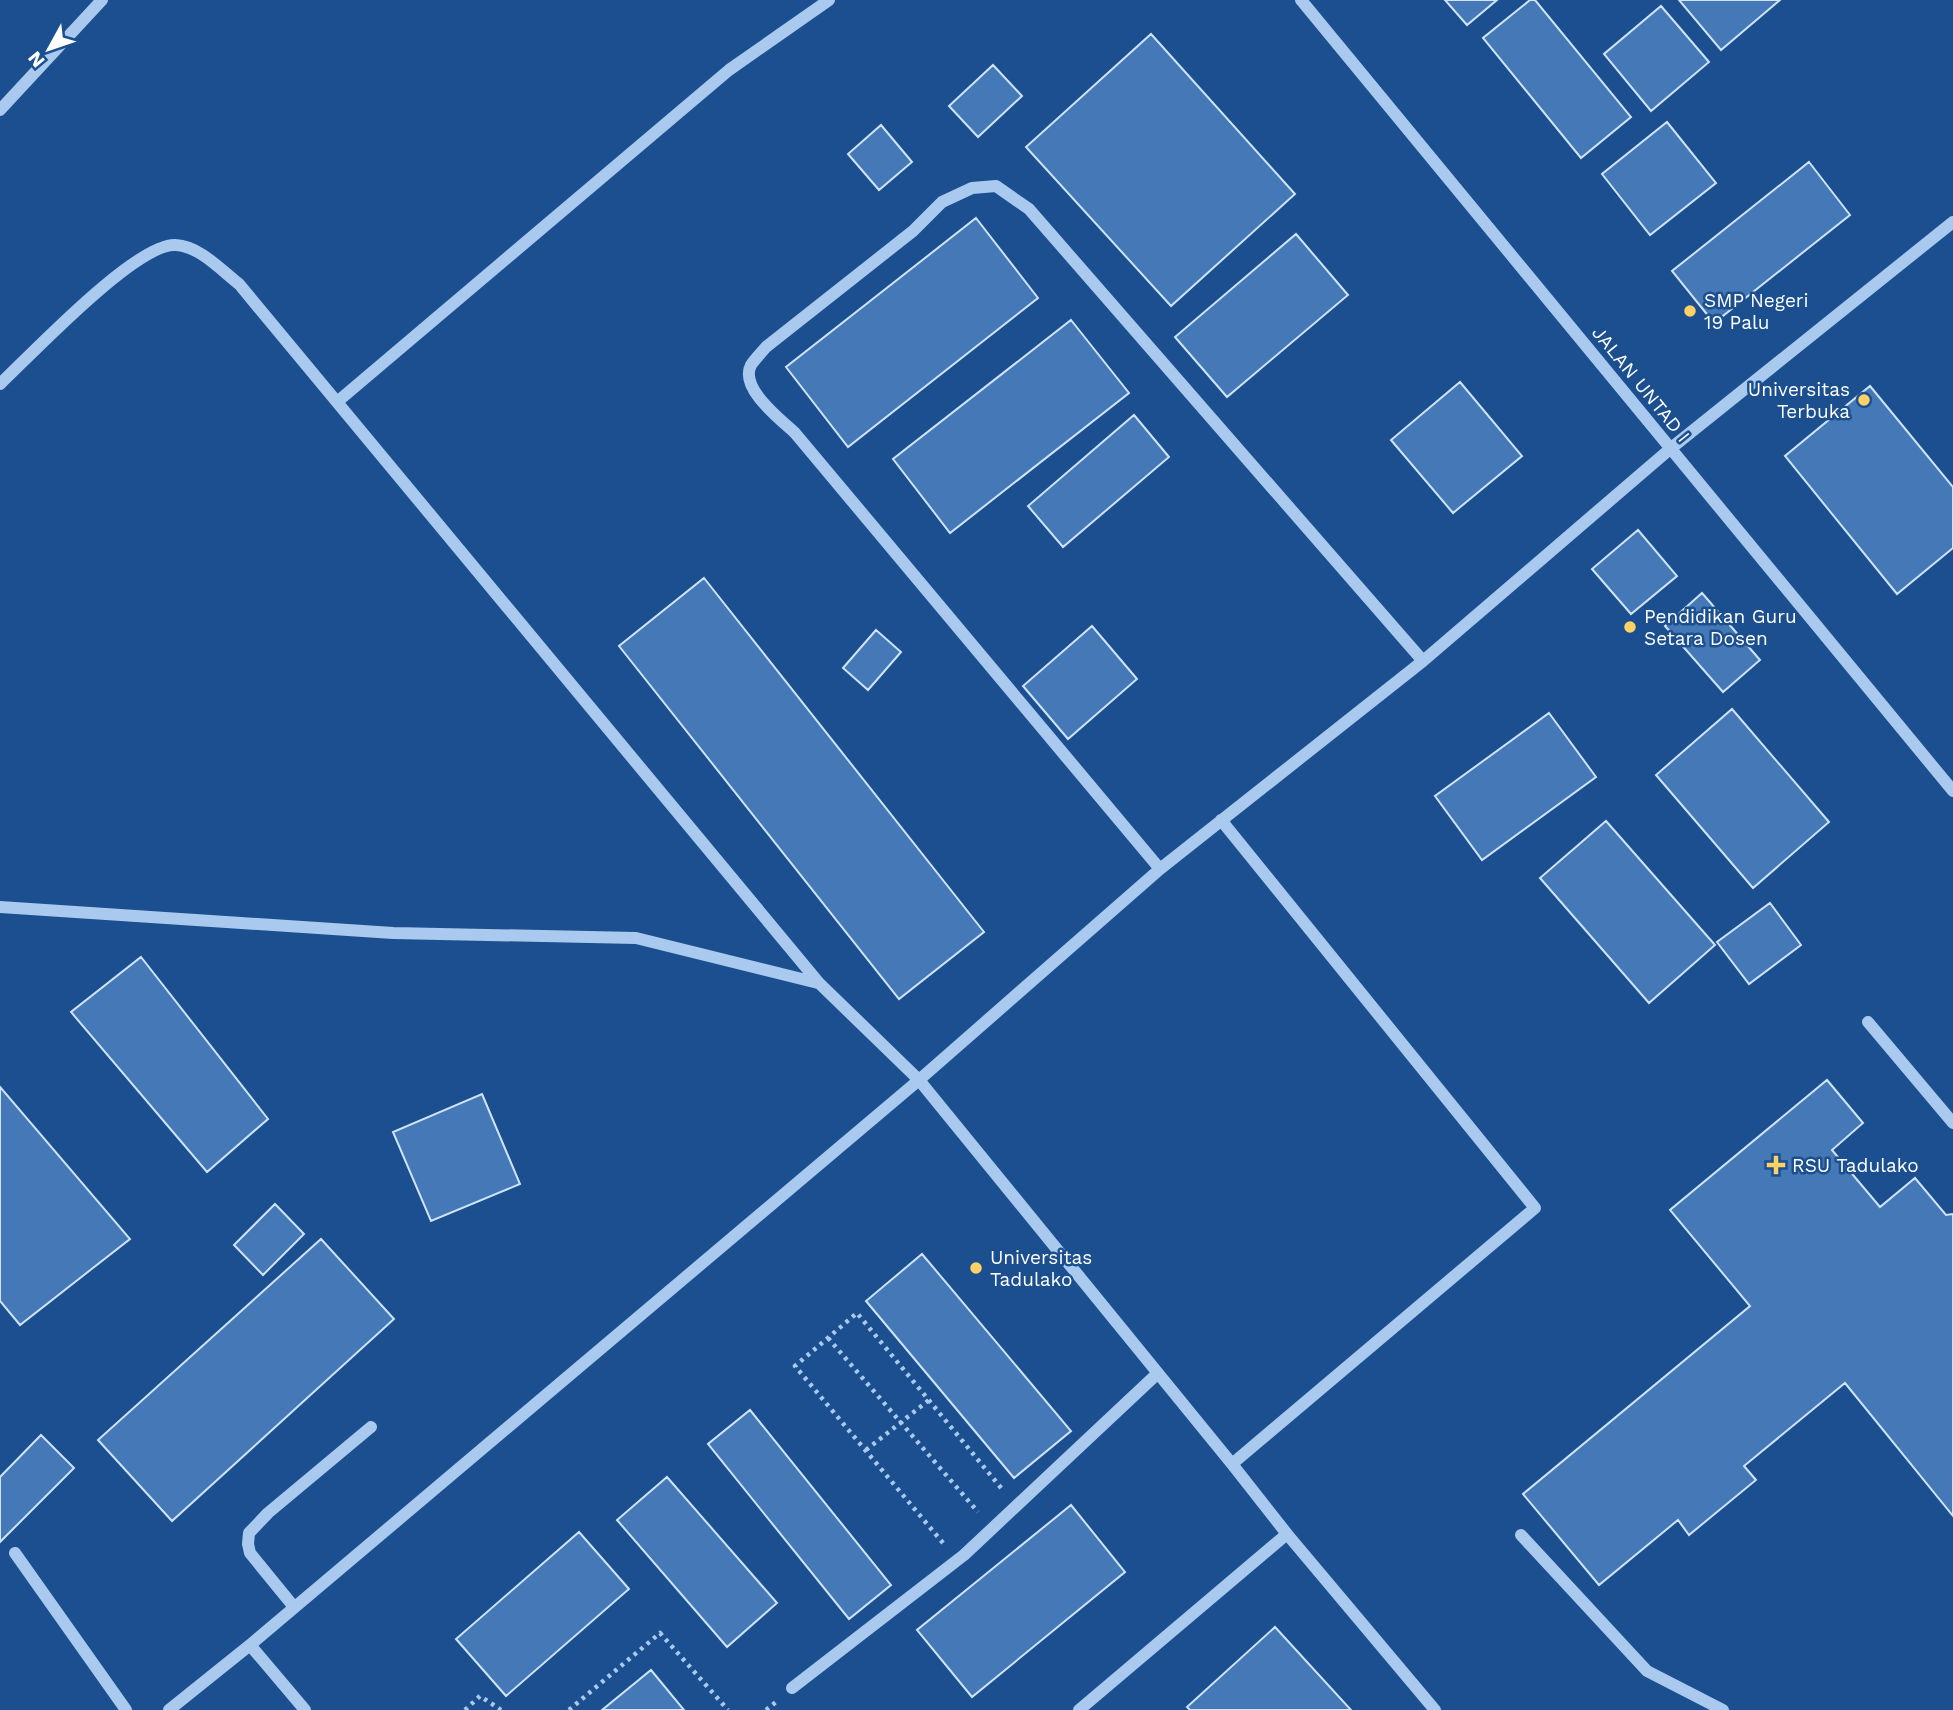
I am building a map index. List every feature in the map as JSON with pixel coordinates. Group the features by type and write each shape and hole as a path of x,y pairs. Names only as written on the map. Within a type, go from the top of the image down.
{"street":[{"path":"0,110 102,0"},
{"path":"337,402 729,70 829,0"},
{"name":"JALAN UNTAD I","path":"1301,0 1953,791"},
{"path":"1160,869 795,433 757,396 750,382 751,366 765,347 913,231 942,202 972,188 996,186 1029,209 1423,662"},
{"path":"169,1710 250,1645 919,1080 1160,869 1423,662 1670,449 1953,222"},
{"path":"0,384 104,286 133,263 160,247 172,244 185,246 209,260 239,284 819,983 919,1080 1287,1534 1434,1710"},
{"path":"1221,820 1535,1208 1232,1464"},
{"path":"0,906 393,933 636,938 819,983"},
{"path":"1868,1021 1953,1123"},
{"path":"792,1688 957,1560 1158,1373"},
{"path":"294,1607 250,1553 249,1533 268,1513 371,1427"},
{"path":"1079,1710 1287,1534"},
{"path":"1521,1535 1647,1671 1723,1710"},
{"path":"15,1553 126,1710"},
{"path":"250,1645 305,1710"}],"path":[{"path":"957,1560 795,1366 857,1313 1016,1506"},
{"path":"828,1338 992,1528"},
{"path":"866,1450 929,1400"},
{"path":"569,1710 660,1633 728,1710"},
{"path":"466,1710 480,1696 501,1710"}],"building":[{"path":"1445,0 1497,0 1467,25"},
{"path":"1530,0 1535,0 1631,117 1581,158 1483,38"},
{"path":"1679,0 1780,0 1721,50"},
{"path":"1661,6 1709,62 1651,111 1604,54"},
{"path":"1151,34 1295,194 1171,306 1026,147"},
{"path":"993,65 1022,96 978,137 949,106"},
{"path":"1667,122 1716,183 1650,235 1602,174"},
{"path":"881,125 912,162 879,190 848,154"},
{"path":"1809,162 1850,215 1714,323 1672,271"},
{"path":"976,218 1038,298 848,447 786,367"},
{"path":"1296,234 1348,295 1227,397 1175,337"},
{"path":"1071,320 1129,393 950,533 893,459"},
{"path":"1460,382 1522,456 1453,513 1391,440"},
{"path":"1870,386 1953,487 1953,548 1897,594 1785,456"},
{"path":"1134,415 1169,457 1063,547 1028,506"},
{"path":"1638,530 1677,576 1631,614 1592,569"},
{"path":"704,578 984,932 899,999 619,646"},
{"path":"1702,593 1760,660 1723,692 1665,626"},
{"path":"1092,626 1137,679 1068,739 1023,686"},
{"path":"876,630 901,652 868,690 843,668"},
{"path":"1732,709 1829,822 1753,888 1656,775"},
{"path":"1549,713 1596,777 1482,860 1435,796"},
{"path":"1606,821 1715,945 1649,1003 1540,878"},
{"path":"1770,903 1801,945 1749,984 1717,942"},
{"path":"141,957 268,1119 207,1172 71,1012"},
{"path":"1827,1080 1863,1123 1832,1150 1880,1207 1915,1178 1946,1215 1953,1214 1953,1516 1845,1383 1744,1466 1756,1480 1689,1535 1678,1520 1599,1585 1523,1494 1750,1306 1670,1210"},
{"path":"0,1087 130,1239 20,1325 0,1301"},
{"path":"482,1094 520,1184 431,1221 393,1132"},
{"path":"275,1204 304,1234 263,1275 234,1245"},
{"path":"321,1239 394,1319 172,1521 98,1440"},
{"path":"922,1254 1071,1431 1014,1478 866,1301"},
{"path":"750,1410 891,1585 849,1619 708,1444"},
{"path":"41,1435 74,1468 0,1542 0,1477"},
{"path":"667,1477 777,1603 727,1647 617,1520"},
{"path":"1071,1505 1125,1572 972,1697 917,1630"},
{"path":"579,1532 629,1589 506,1696 456,1639"},
{"path":"1275,1627 1351,1710 1190,1710 1187,1707"},
{"path":"651,1670 684,1710 602,1710"}],"place":[{"name":"SMP Negeri 19 Palu","path":"1690,311"},
{"name":"Universitas Terbuka","path":"1864,400"},
{"name":"Pendidikan Guru Setara Dosen","path":"1630,627"},
{"name":"RSU Tadulako","path":"1776,1165"},
{"name":"Universitas Tadulako","path":"976,1268"}]}
